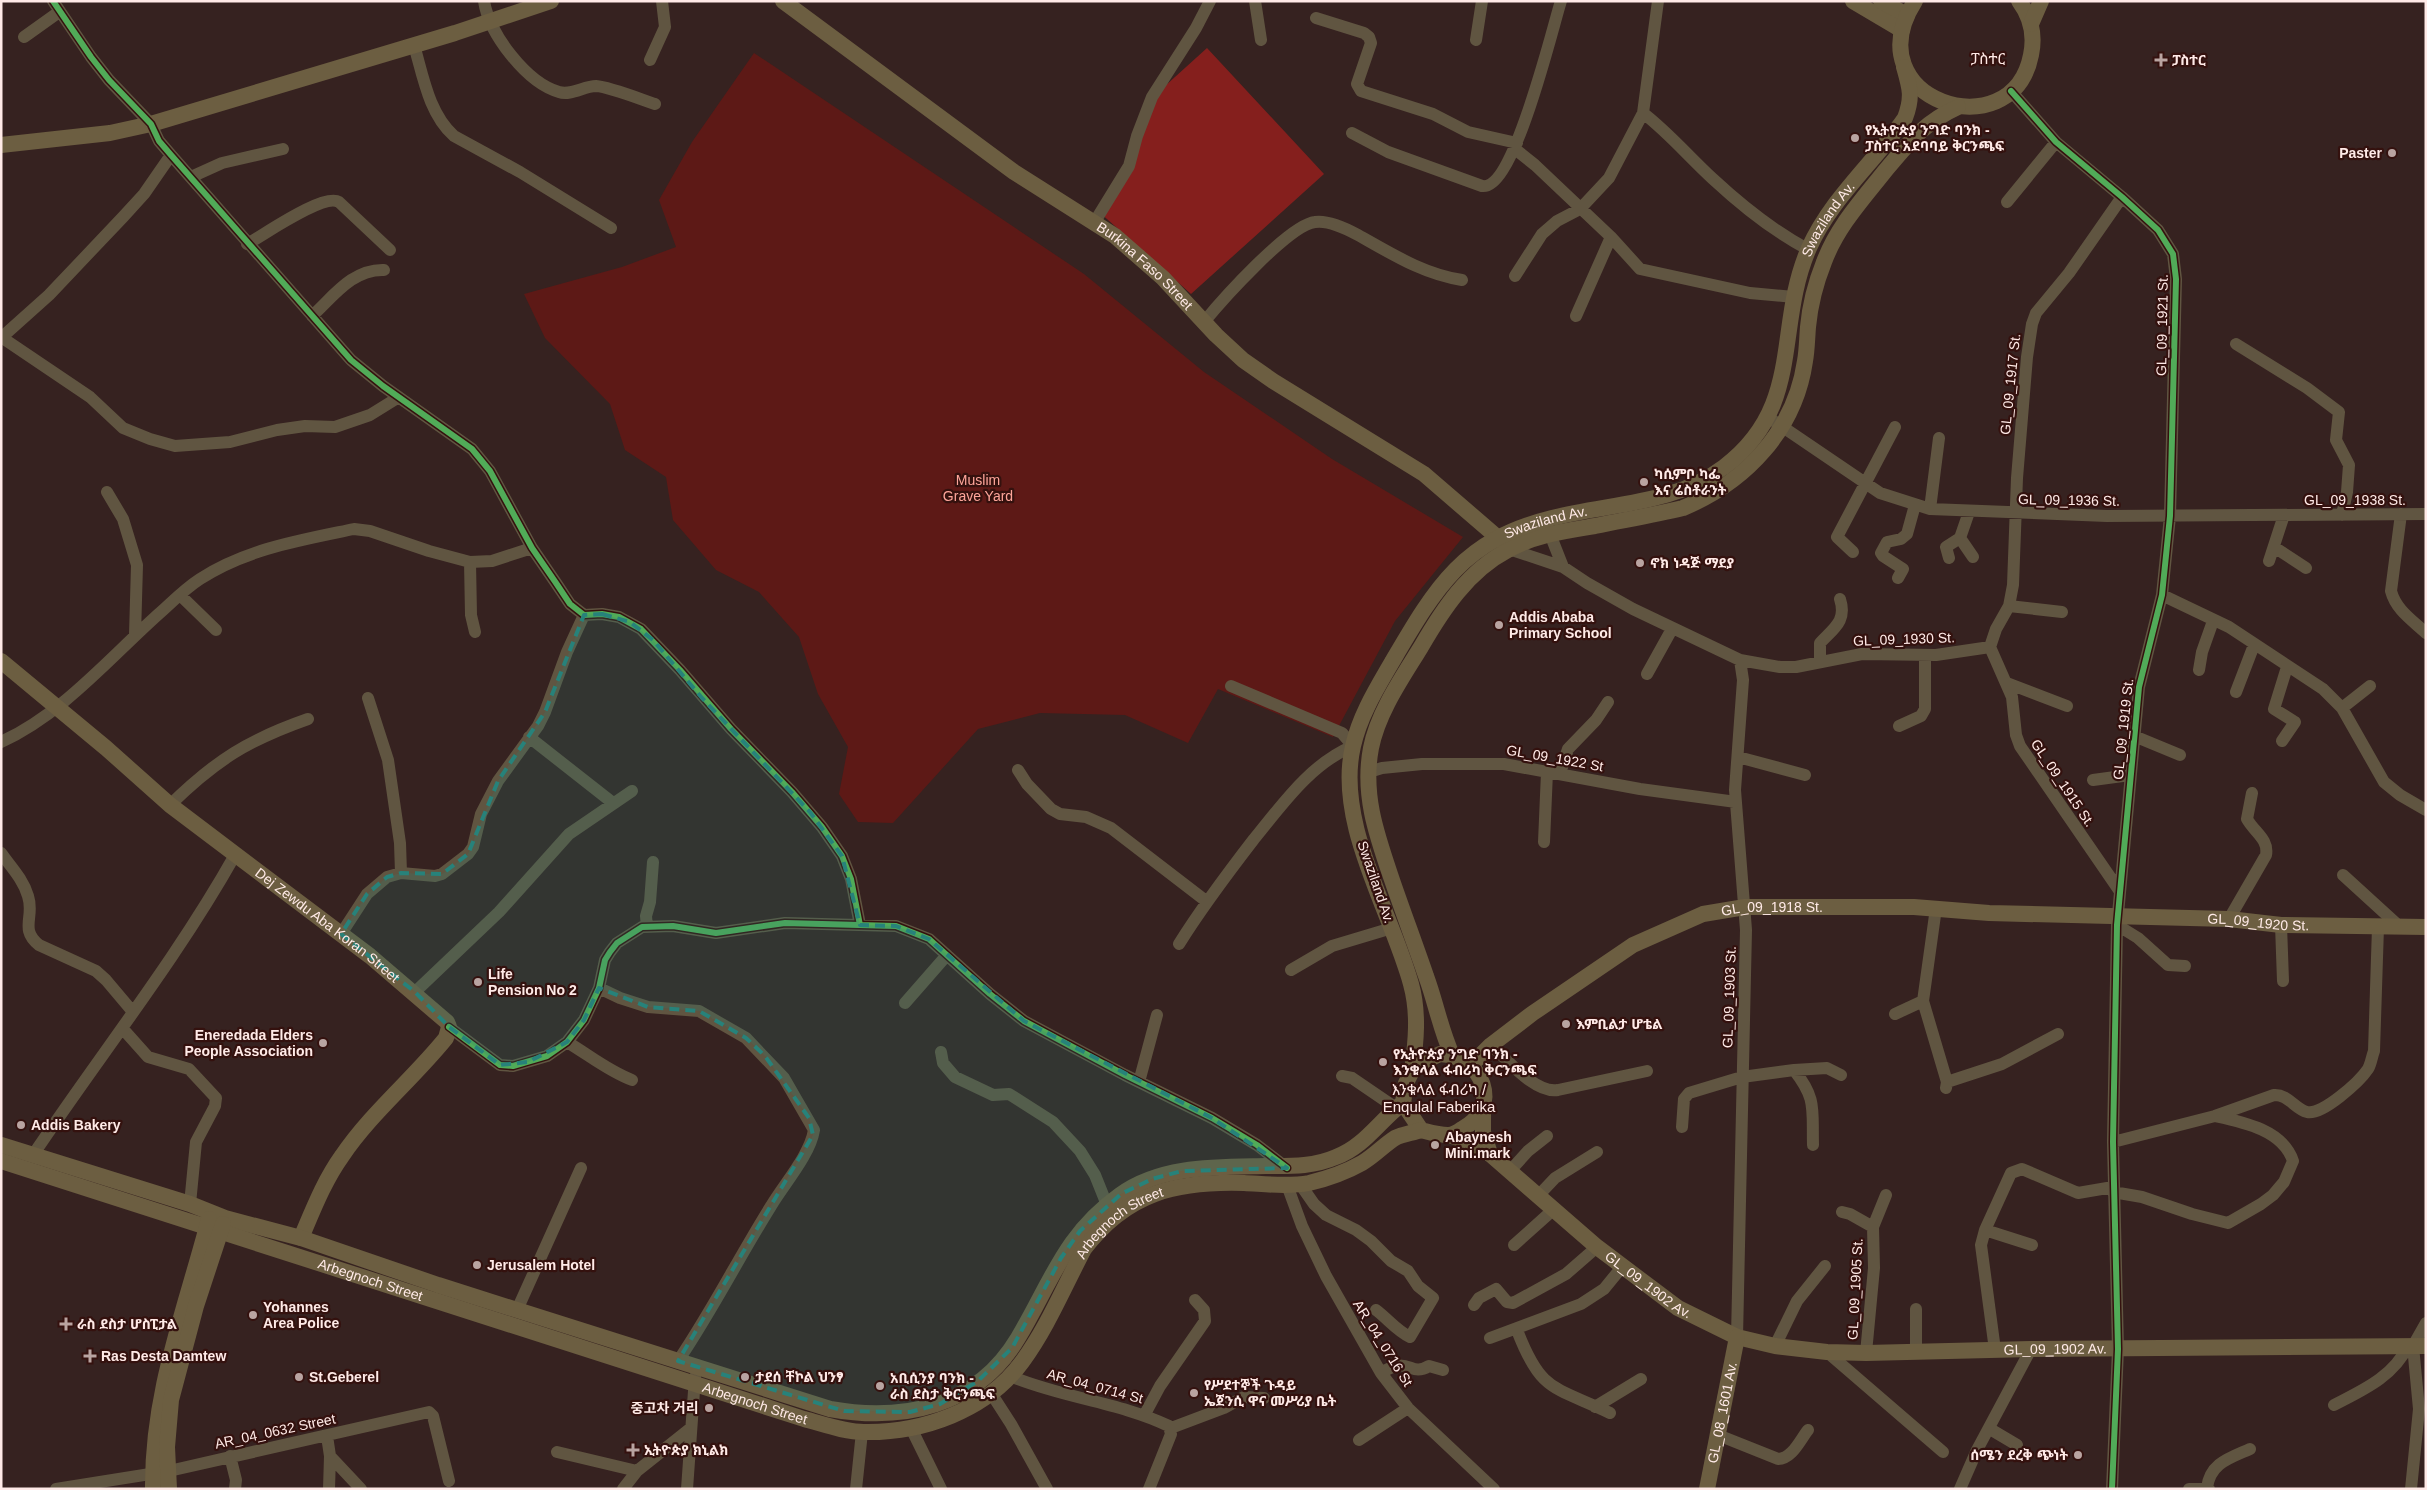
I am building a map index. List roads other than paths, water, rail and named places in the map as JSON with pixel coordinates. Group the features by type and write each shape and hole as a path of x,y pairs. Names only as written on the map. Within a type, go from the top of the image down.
{"main road":[{"path":"1,145 110,133 151,124 414,46 551,1"},
{"name":"Burkina Faso Street","path":"783,1 1014,172 1115,236 1149,265 1231,349 1260,373 1424,474 1504,543"},
{"path":"1853,1 1908,15"},
{"path":"1881,1 1908,15"},
{"path":"2019,1 2030,20"},
{"path":"1904,67 1918,86 1929,96 1958,107 1977,107 1995,102 2011,91 2023,77 2030,60 2033,42 2030,20 2034,1"},
{"path":"2030,20 2041,1"},
{"name":"Swaziland Av.","path":"1452,1055 1439,1024 1427,978 1372,819 1367,788 1368,772 1371,749 1378,724 1436,623 1468,580 1494,558 1504,543 1552,518 1646,500 1694,485 1723,468 1758,433 1768,417 1782,381 1794,298 1808,250 1819,229 1844,191 1905,118 1910,104 1911,91 1904,67 1901,44 1908,15"},
{"name":"Swaziland Av.","path":"1412,1071 1417,1036 1412,986 1355,821 1350,782 1353,746 1366,708 1376,688 1424,606 1458,565 1484,545 1504,543 1683,508 1704,500 1750,465 1783,427 1795,403 1802,377 1812,305 1824,263 1834,240 1864,196 1912,140 1938,116 1958,107"},
{"name":"Dej Zewdu Aba Koran Street","path":"1,661 58,707 170,805 415,992 444,1017 449,1027"},
{"name":"GL_09_1918 St.","path":"1471,1065 1491,1045 1633,944 1703,914 1744,907 1936,908 2117,921"},
{"name":"GL_09_1920 St.","path":"2117,921 2229,919 2281,925 2378,927 2424,924"},
{"path":"301,1238 326,1181 341,1157 367,1125 428,1060 446,1038 449,1027"},
{"path":"1482,1107 1468,1126 1449,1135 1421,1130 1400,1105 1406,1083 1412,1071 1429,1057 1452,1055 1471,1065 1483,1084 1483,1132 1490,1154"},
{"name":"Arbegnoch Street","path":"1,1161 216,1223 696,1375 844,1411 892,1414 940,1404 968,1389 997,1366 1027,1323 1060,1258 1088,1221 1121,1194 1152,1179 1182,1171 1269,1166 1287,1168 1320,1162 1350,1151 1400,1105"},
{"name":"Arbegnoch Street","path":"1,1145 190,1204 216,1223 301,1238 678,1361 696,1375 804,1419 862,1432 911,1428 953,1415 991,1393 1010,1376 1039,1335 1084,1249 1112,1218 1141,1200 1181,1186 1201,1183 1293,1184 1321,1179 1360,1164 1395,1138 1421,1130"},
{"name":"GL_09_1902 Av.","path":"1449,1135 1472,1143 1490,1154 1597,1247 1690,1316 1737,1337 1775,1346 1828,1352 1866,1353 2031,1349 2416,1346"},
{"path":"169,1489 158,1477 170,1400 216,1223"},
{"name":"GL_08_1601 Av.","path":"1706,1489 1737,1337"}],"street":[{"path":"484,1 490,21 515,59 539,83 560,93 585,87 603,87 655,104"},
{"path":"650,60 665,27 662,1"},
{"path":"1094,224 1129,166 1137,136 1152,97 1196,28 1210,1"},
{"path":"1255,1 1261,40"},
{"path":"1476,40 1482,1"},
{"path":"1352,133 1397,155 1485,187 1495,181 1516,146 1530,106 1560,1"},
{"path":"1515,276 1542,234 1557,221 1580,209 1609,178 1643,114 1658,1"},
{"path":"24,37 56,6 109,80 151,124 159,141 247,244 360,368 462,441 477,454 500,487 532,548 570,604 584,615 602,614 619,617 641,629 822,826 842,856 851,880 860,925"},
{"path":"1316,18 1364,33 1369,37 1371,43 1357,84 1361,92 1433,114 1468,132 1516,146 1611,237 1634,264 1647,272 1750,293 1794,298"},
{"path":"414,46 434,108 446,129 454,136 520,172 611,228"},
{"name":"GL_09_1921 St.","path":"2011,91 2056,142 2122,197 2158,230 2170,246 2175,260 2176,315 2170,516"},
{"path":"1643,114 1664,130 1725,189 1783,234 1808,250"},
{"path":"2007,202 2056,142"},
{"path":"191,177 222,163 283,149"},
{"path":"171,155 144,194 124,217 49,295 1,338 11,342 90,397 123,428 150,440 175,446 230,442 277,430 305,426 335,427 370,415 399,396"},
{"name":"GL_09_1917 St.","path":"2015,514 2022,409 2032,324 2039,309 2069,273 2122,197"},
{"path":"247,244 304,211 335,200 345,207 390,250"},
{"path":"1204,322 1247,275 1294,231 1317,221 1357,234 1391,255 1442,277 1462,280"},
{"path":"1576,316 1611,237"},
{"path":"312,316 357,276 369,270 384,270"},
{"path":"2236,344 2307,388 2339,412 2336,440 2349,466 2347,492 2342,515"},
{"name":"GL_09_1936 St.","path":"1768,417 1880,493 1930,509 2015,514 2170,516"},
{"path":"1853,552 1837,537 1895,427"},
{"path":"1930,509 1939,438"},
{"path":"107,492 123,519 137,565 135,635"},
{"path":"1898,578 1903,569 1881,553 1887,542 1901,539 1907,534 1915,505"},
{"path":"1949,558 1946,547 1960,538 1969,512"},
{"path":"1990,647 1996,629 2009,606 2016,560 2015,514"},
{"path":"2402,514 2391,591 2394,601 2401,610 2426,633"},
{"name":"GL_09_1938 St.","path":"2170,516 2426,514"},
{"path":"2270,560 2284,515"},
{"name":"GL_09_1919 St.","path":"2112,1489 2118,1349 2112,1142 2117,921 2141,677 2162,596 2170,516"},
{"path":"1,742 24,730 58,707 180,595 206,576 250,554 354,529 370,531 429,552 470,562 492,561 532,548"},
{"path":"1550,534 1563,567"},
{"path":"1960,538 1973,557"},
{"name":"GL_09_1930 St.","path":"1504,543 1563,567 1586,583 1672,629 1740,660 1788,667 1862,654 1925,656 1990,647"},
{"path":"2274,547 2306,568"},
{"path":"470,562 470,615 475,632"},
{"path":"180,595 216,630"},
{"path":"2162,596 2229,627 2287,667 2324,689 2342,708 2384,782 2400,795 2426,810"},
{"name":"GL_09_1930 St.","path":"1820,662 1820,643 1841,620 1842,607 1840,599"},
{"path":"2009,606 2062,612"},
{"path":"341,934 354,912 376,884 393,874 435,876 442,874 468,854 473,847 481,814 489,798 511,760 530,738 545,712 567,652 584,615"},
{"path":"2199,670 2202,652 2213,621"},
{"path":"1647,674 1672,629"},
{"path":"2236,692 2254,645"},
{"name":"GL_09_1915 St.","path":"1990,647 2012,697 2016,735 2020,746 2120,890"},
{"path":"1899,726 1921,716 1925,709 1925,656"},
{"name":"GL_09_1903 St.","path":"1737,1337 1746,930 1740,874 1740,841 1735,777 1743,680 1740,660"},
{"path":"2282,741 2295,722 2274,710 2287,667"},
{"path":"2007,683 2066,706"},
{"path":"1179,944 1206,901 1289,796 1319,766 1340,751 1353,746 1342,733 1231,686"},
{"path":"2342,708 2370,686"},
{"path":"368,698 388,760 400,843 401,873"},
{"path":"1560,774 1568,750 1596,720 1608,702"},
{"path":"170,805 200,777 241,748 270,733 308,719"},
{"path":"2134,736 2180,755"},
{"path":"530,738 613,803"},
{"path":"1738,757 1805,775"},
{"name":"GL_09_1922 St","path":"1368,772 1399,766 1483,762 1640,789 1736,802"},
{"path":"1018,770 1026,784 1051,809 1060,814 1086,817 1111,828 1206,901"},
{"path":"1544,842 1547,772"},
{"name":"GL_09_1919 St.","path":"2093,780 2130,775"},
{"path":"415,992 499,912 569,834 632,790"},
{"path":"2229,919 2268,849 2266,843 2247,819 2252,793"},
{"path":"33,1155 83,1081 123,1029 211,898 235,855"},
{"path":"3,859 19,876 29,897 30,907 27,932 32,940 96,972 106,980 133,1012"},
{"path":"647,927 646,916 650,902 653,862"},
{"path":"2343,875 2400,927"},
{"path":"1936,908 1923,1001 1946,1085 2002,1064 2058,1034"},
{"path":"2117,921 2168,965 2185,966"},
{"path":"449,1027 503,1066 513,1066 547,1056 567,1042 584,1020 599,988 605,960 610,952 617,943 630,934 647,927 673,926 716,933 779,924 896,926 929,938 1024,1021 1219,1122 1257,1145 1287,1168"},
{"path":"2281,925 2283,981"},
{"path":"2112,1142 2215,1116 2238,1106 2279,1095 2306,1112 2314,1113 2337,1099 2358,1081 2369,1067 2374,1050 2378,927"},
{"path":"1291,970 1332,946 1392,928"},
{"path":"906,1003 947,955"},
{"path":"599,988 620,998 648,1007 699,1011 746,1038 784,1078 814,1130 809,1146 771,1206 697,1333 678,1361"},
{"path":"1895,1014 1923,1001"},
{"path":"1139,1082 1157,1014"},
{"path":"123,1029 148,1057 189,1069 216,1098 215,1106 196,1142 190,1204"},
{"path":"567,1042 588,1054 612,1072 632,1080"},
{"path":"1491,1045 1535,1084 1546,1091 1647,1071"},
{"path":"941,1052 943,1064 955,1078 993,1095 1009,1094 1053,1122 1080,1151 1095,1175 1107,1205"},
{"path":"1682,1127 1686,1095 1742,1077 1794,1070 1827,1068 1841,1075"},
{"path":"1794,1070 1810,1093 1812,1100 1813,1145"},
{"path":"1342,1076 1352,1078 1400,1105"},
{"path":"1995,1350 1981,1245 1985,1230 2011,1174 2019,1168 2078,1192 2113,1190 2142,1197 2221,1222 2234,1220 2261,1204 2284,1182 2293,1161 2291,1154 2266,1132 2239,1121 2215,1116"},
{"path":"1509,1172 1528,1151 1547,1136"},
{"path":"1538,1196 1555,1178 1596,1152"},
{"path":"517,1310 581,1168"},
{"path":"1293,1184 1326,1215 1356,1230 1391,1260 1408,1271 1418,1286 1433,1298 1410,1337 1400,1332 1395,1325 1376,1310"},
{"name":"AR_04_0716 St","path":"1293,1184 1302,1226 1353,1327 1381,1373 1408,1408 1494,1489"},
{"name":"GL_09_1905 St.","path":"1866,1353 1874,1268 1874,1227 1886,1194"},
{"path":"1514,1245 1553,1210"},
{"name":"GL_09_1905 St.","path":"1842,1212 1850,1214 1874,1227"},
{"path":"1985,1230 2032,1246"},
{"path":"1474,1305 1479,1298 1496,1289 1507,1302 1512,1303 1566,1274 1597,1247"},
{"path":"1775,1346 1797,1301 1825,1266"},
{"path":"1490,1338 1517,1330 1581,1304 1604,1289 1622,1267"},
{"path":"1145,1414 1160,1386 1205,1321 1204,1310 1195,1300"},
{"path":"1916,1309 1916,1352"},
{"path":"2411,1489 2419,1409 2416,1346 2426,1323"},
{"path":"1517,1330 1530,1360 1546,1382 1554,1389 1610,1413"},
{"path":"2334,1406 2374,1384 2416,1346"},
{"path":"1960,1489 1977,1450 1990,1429 2031,1349"},
{"path":"1828,1352 1942,1452"},
{"path":"1381,1373 1399,1364 1404,1364 1414,1370 1423,1370 1429,1366 1443,1370"},
{"path":"687,1489 696,1375"},
{"name":"AR_04_0714 St","path":"1010,1376 1059,1392 1145,1414 1171,1431"},
{"path":"1595,1407 1641,1379"},
{"path":"991,1393 1011,1424 1047,1489"},
{"path":"1149,1489 1171,1431 1224,1408 1244,1397 1264,1398"},
{"path":"1359,1440 1408,1408"},
{"name":"AR_04_0632 Street","path":"56,1489 158,1477 230,1456 429,1412 433,1416 449,1481"},
{"path":"623,1489 637,1470 691,1428"},
{"path":"911,1428 941,1489"},
{"path":"1990,1429 2017,1445"},
{"path":"1718,1435 1778,1460 1789,1456 1808,1430"},
{"path":"856,1489 862,1432"},
{"path":"327,1436 330,1456 329,1489"},
{"path":"2189,1489 2208,1488 2208,1478 2220,1463 2250,1449"},
{"path":"557,1452 637,1470"},
{"path":"230,1456 236,1480 235,1489"},
{"path":"330,1456 361,1487"}],"place":[{"name":"ፓስተር","path":"2161,60"},
{"name":"የኢትዮጵያ ንግድ ባንክ - ፓስተር አደባባይ ቅርንጫፍ","path":"1855,138"},
{"name":"Paster","path":"2392,153"},
{"name":"ካሲምቦ ካፌ እና ሬስቶራንት","path":"1644,482"},
{"name":"ኖክ ነዳጅ ማደያ","path":"1640,563"},
{"name":"Addis Ababa Primary School","path":"1499,625"},
{"name":"Life Pension No 2","path":"478,982"},
{"name":"እምቢልታ ሆቴል","path":"1566,1024"},
{"name":"Eneredada Elders People Association","path":"323,1043"},
{"name":"የኢትዮጵያ ንግድ ባንክ - እንቁላል ፋብሪካ ቅርንጫፍ","path":"1383,1062"},
{"name":"Addis Bakery","path":"21,1125"},
{"name":"Abaynesh Mini.mark","path":"1435,1145"},
{"name":"Jerusalem Hotel","path":"477,1265"},
{"name":"Yohannes Area Police","path":"253,1315"},
{"name":"ራስ ደስታ ሆስፒታል","path":"66,1324"},
{"name":"Ras Desta Damtew","path":"90,1356"},
{"name":"St.Geberel","path":"299,1377"},
{"name":"ታደሰ ቸኮል ህንፃ","path":"745,1377"},
{"name":"አቢሲንያ ባንክ - ራስ ደስታ ቅርንጫፍ","path":"880,1386"},
{"name":"የሥደተኞች ጉዳይ ኤጀንሲ ዋና መሥሪያ ቤት","path":"1194,1393"},
{"name":"중고차 거리","path":"709,1408"},
{"name":"ኢትዮጵያ ክኒልክ","path":"633,1450"},
{"name":"ሰሜን ደረቅ ጭነት","path":"2078,1455"}],"district":[{"name":"ፓስተር","path":"1988,59"},
{"name":"እንቁላል ፋብሪካ / Enqulal Faberika","path":"1439,1098"}],"park label":[{"name":"Muslim Grave Yard","path":"978,488"}]}
